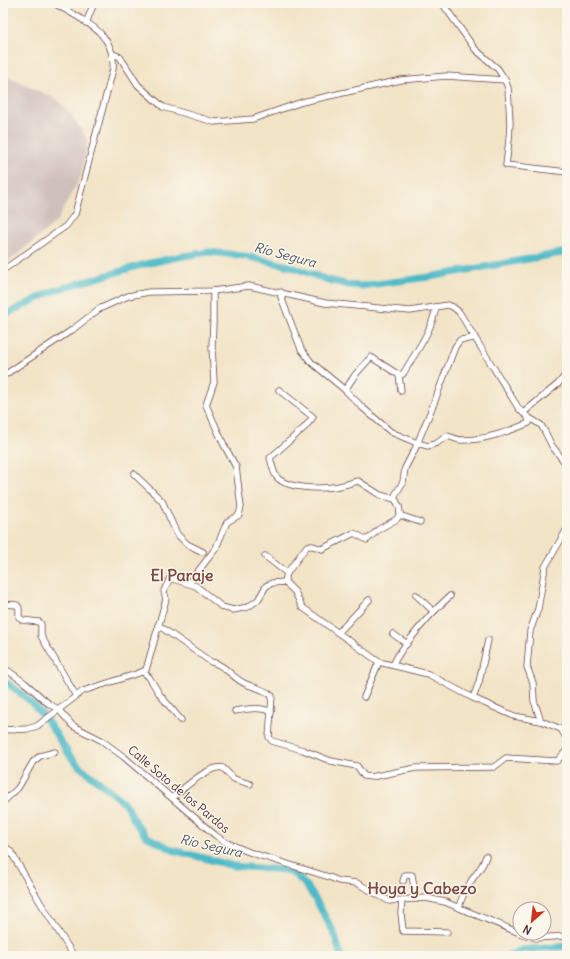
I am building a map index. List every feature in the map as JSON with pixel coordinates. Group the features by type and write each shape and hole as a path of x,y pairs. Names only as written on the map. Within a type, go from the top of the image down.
{"street":[{"path":"3,270 66,226 75,214 114,69 112,49 101,33 54,3"},
{"path":"86,23 94,3"},
{"path":"442,3 475,50 498,69 505,80 508,88 510,123 510,140 506,165 567,172"},
{"path":"113,54 120,57 138,84 164,107 214,122 252,119 302,102 401,80 446,76 505,80"},
{"path":"3,376 72,330 99,309 128,296 149,292 213,291 249,286 325,303 345,305 410,311 448,305 459,312 519,409 528,418 541,425 552,446 567,464"},
{"path":"189,583 216,548 227,522 239,515 241,507 236,467 224,445 206,405 214,382 212,347 213,291"},
{"path":"281,292 281,297 301,349 311,362 345,390 391,432 428,446 437,444 447,436 460,441 488,438 511,431 529,423 528,418"},
{"path":"399,375 403,374 423,340 434,316 436,307"},
{"path":"395,500 394,497 402,482 405,468 434,404 455,347 460,340 475,338"},
{"path":"345,390 355,375 371,357 399,375"},
{"path":"523,413 558,384 567,372"},
{"path":"399,375 401,391"},
{"path":"279,390 313,417 305,427 270,458 276,476 282,482 295,486 314,488 333,487 358,481 380,494 395,500 399,506 400,513 397,519 379,529 367,540 354,533 322,549 307,546 287,573 285,582"},
{"path":"134,474 162,501 177,534 187,544 203,552"},
{"path":"399,515 420,522"},
{"path":"541,721 534,701 533,683 527,666 530,631 538,609 545,567 567,529"},
{"path":"265,556 287,573"},
{"path":"3,730 27,729 38,725 76,696 93,687 146,670 166,599 164,591 170,578 196,586 222,607 233,610 248,607 258,600 266,586 272,583 285,582 295,592 302,607 378,662 428,674 473,698 514,716 541,721 561,730 567,739"},
{"path":"416,595 433,611"},
{"path":"393,665 396,658 433,611 450,596"},
{"path":"338,633 369,600"},
{"path":"3,604 17,605 19,608 19,617 22,620 39,622 41,624 41,636 76,696"},
{"path":"158,625 210,662 217,663 244,684 268,692 272,696 269,737 272,741 303,750 331,761 357,766 364,776 371,777 416,768 494,767 506,758 557,761 567,750"},
{"path":"393,634 407,644"},
{"path":"473,698 479,682 488,640"},
{"path":"364,697 378,662"},
{"name":"Calle Soto de los Pardos","path":"3,667 25,683 74,726 107,744 124,757 215,835 237,847 339,881 357,883 389,901 426,898 459,907 517,933 536,938 567,936"},
{"path":"143,672 149,676 160,696 181,720"},
{"path":"235,711 256,708 266,709 272,712"},
{"path":"561,730 567,724"},
{"path":"3,802 18,788 33,762 40,756 55,752"},
{"path":"172,798 206,772 214,768 223,768 234,779 250,784"},
{"path":"3,844 11,852 40,902 75,956"},
{"path":"459,907 470,882 477,876 484,864 486,856"},
{"path":"404,881 405,875 412,875 416,899"},
{"path":"402,900 403,931 447,932"}],"shaded area":[{"path":"3,76 7,76 58,100 73,117 88,140 81,176 57,221 3,266"}],"waterway":[{"name":"Río Segura","path":"3,316 53,291 145,264 209,252 245,256 289,266 328,280 361,286 429,277 567,252"},
{"name":"Río Segura","path":"3,680 36,707 50,725 70,756 79,766 118,797 128,808 135,822 146,836 173,850 233,866 285,870 293,873 308,888 317,902 334,933 341,956"},
{"name":"Río Segura","path":"506,956 522,950 567,946"}],"district":[{"name":"El Paraje","path":"182,575"},
{"name":"Hoya y Cabezo","path":"422,888"}]}
